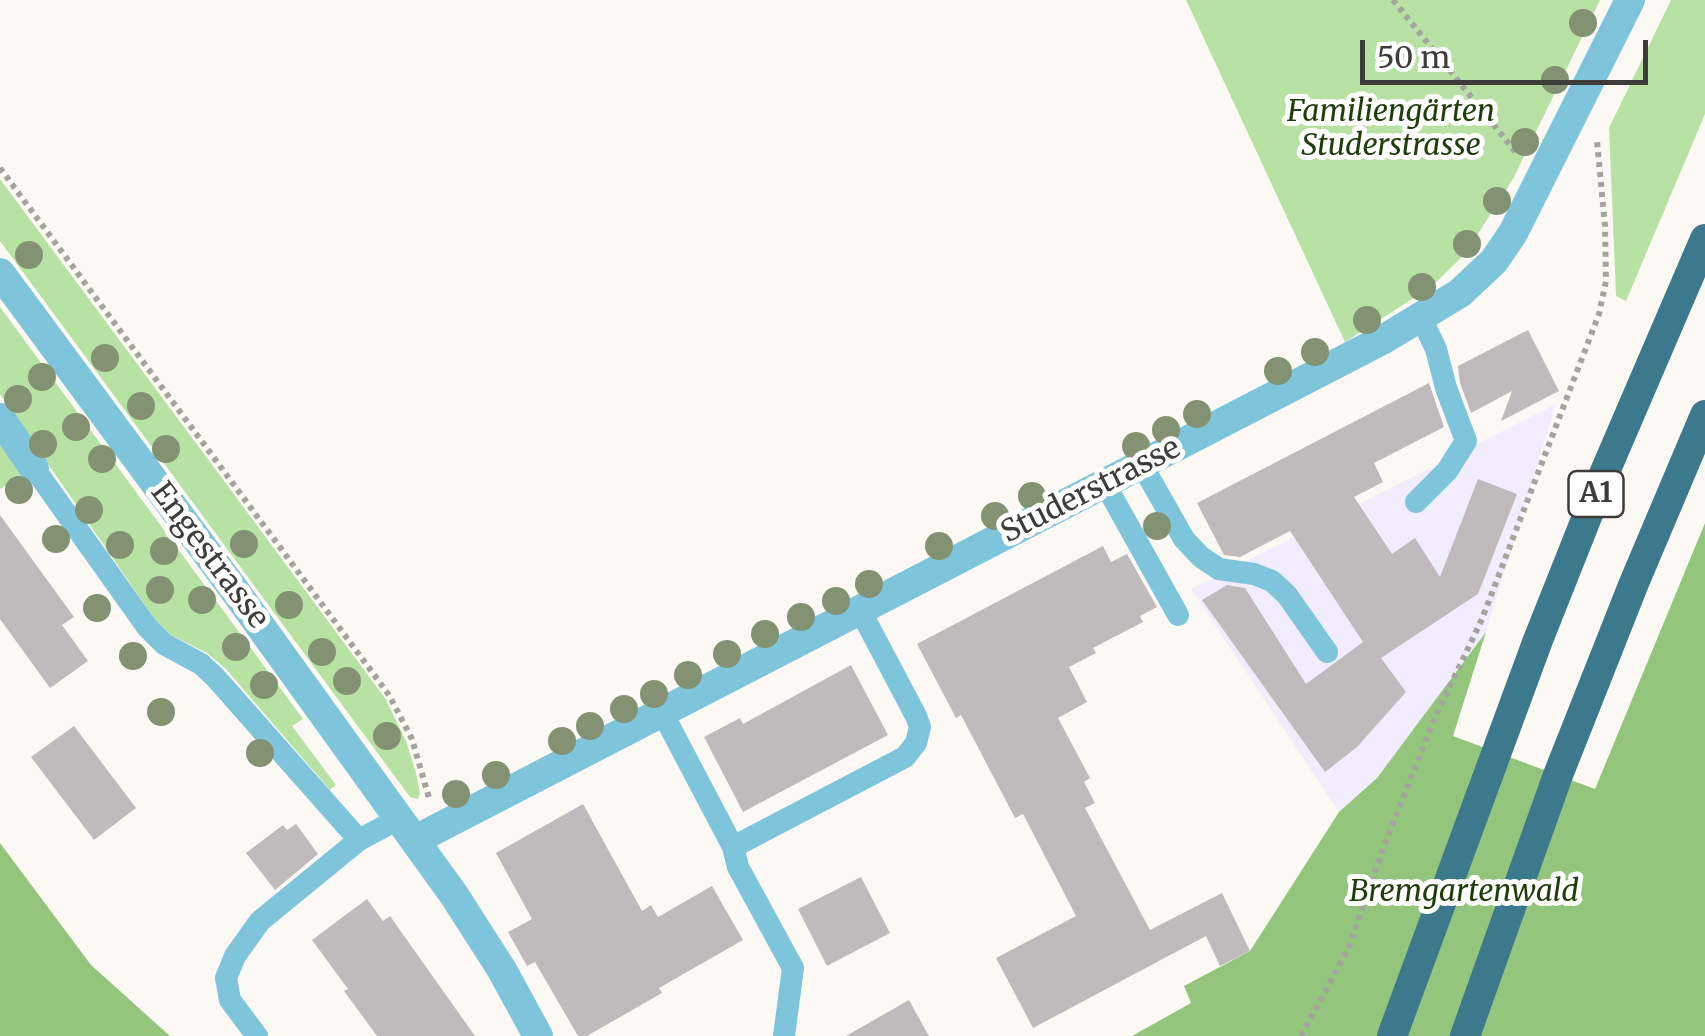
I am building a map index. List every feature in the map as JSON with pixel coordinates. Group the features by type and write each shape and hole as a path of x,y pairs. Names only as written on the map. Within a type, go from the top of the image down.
{"highway":[{"name":"A1","path":"1392,1036 1494,752 1611,458 1705,240"},
{"name":"A1","path":"1465,1036 1558,776 1705,415"}],"street":[{"name":"Studerstrasse","path":"417,829 662,712 1105,484 1421,318 1460,293 1494,260 1514,233 1630,0"},
{"name":"Engestrasse","path":"0,273 417,829 538,1036"},
{"path":"0,418 34,468"}],"lane":[{"path":"1416,502 1447,472 1466,441 1436,349 1421,318"},
{"path":"1142,464 1184,540 1219,568 1254,574 1272,582 1287,594 1327,652"},
{"path":"34,468 146,628 215,677 359,840"},
{"path":"1105,484 1178,616"},
{"path":"732,848 904,758 916,743 920,726 916,716 860,610"},
{"path":"662,712 732,848 738,868 793,968 784,1036"},
{"path":"257,1036 230,1000 226,978 234,956 260,921 359,840 417,829"}],"path":[{"path":"1394,0 1522,159 1546,172"},
{"path":"1301,1036 1349,946 1400,804 1433,722 1482,619 1599,314 1606,281 1606,226 1597,140"},
{"path":"0,168 390,695 412,739 417,829"}],"shaded area":[{"path":"1556,404 1486,632 1377,778 1339,812 1191,589"}],"green space":[{"name":"Familiengärten Studerstrasse","path":"1186,0 1600,0 1513,179 1465,254 1431,287 1345,342"},
{"path":"1671,0 1705,0 1705,114 1626,301 1616,296 1609,128"},
{"path":"0,179 385,698 406,741 416,773 418,799 410,797 0,241"},
{"path":"0,307 303,719 292,726 336,785 330,790 225,668 207,653 171,635 156,621 0,394"},
{"path":"0,444 22,475 0,489"},
{"name":"Bremgartenwald","path":"1705,523 1705,1036 1132,1036 1191,1003 1184,986 1250,951 1339,812 1377,778 1486,632 1453,736 1595,789"},
{"path":"0,843 91,965 170,1036 0,1036"}],"building":[{"path":"1528,330 1559,391 1501,421 1512,391 1471,413 1458,366"},
{"path":"1429,383 1444,427 1374,463 1383,482 1354,497 1392,554 1415,538 1440,577 1478,479 1517,494 1478,594 1381,658 1406,692 1357,747 1325,772 1202,600 1227,585 1245,588 1306,684 1363,642 1290,531 1240,557 1224,555 1197,503"},
{"path":"0,515 74,617 62,625 88,661 50,688 0,619"},
{"path":"1103,546 1111,562 1127,554 1157,607 1140,616 1143,622 1093,648 1096,653 1069,667 1087,702 1058,718 1090,778 1084,782 1095,803 1085,808 1150,930 1222,893 1250,951 1220,966 1206,936 1033,1028 996,958 1076,916 1023,814 1015,818 961,715 956,718 917,644"},
{"path":"851,665 888,735 743,812 704,737 740,718 743,724"},
{"path":"74,726 136,808 94,840 31,757"},
{"path":"583,804 642,911 651,905 658,917 712,886 743,940 659,988 662,993 587,1036 578,1036 535,962 527,966 508,932 532,919 496,853"},
{"path":"296,824 318,854 275,890 246,853 283,825 287,830"},
{"path":"861,877 890,933 827,966 798,909"},
{"path":"367,899 383,921 390,916 475,1036 377,1036 312,940"},
{"path":"909,1000 929,1036 846,1036"}]}
